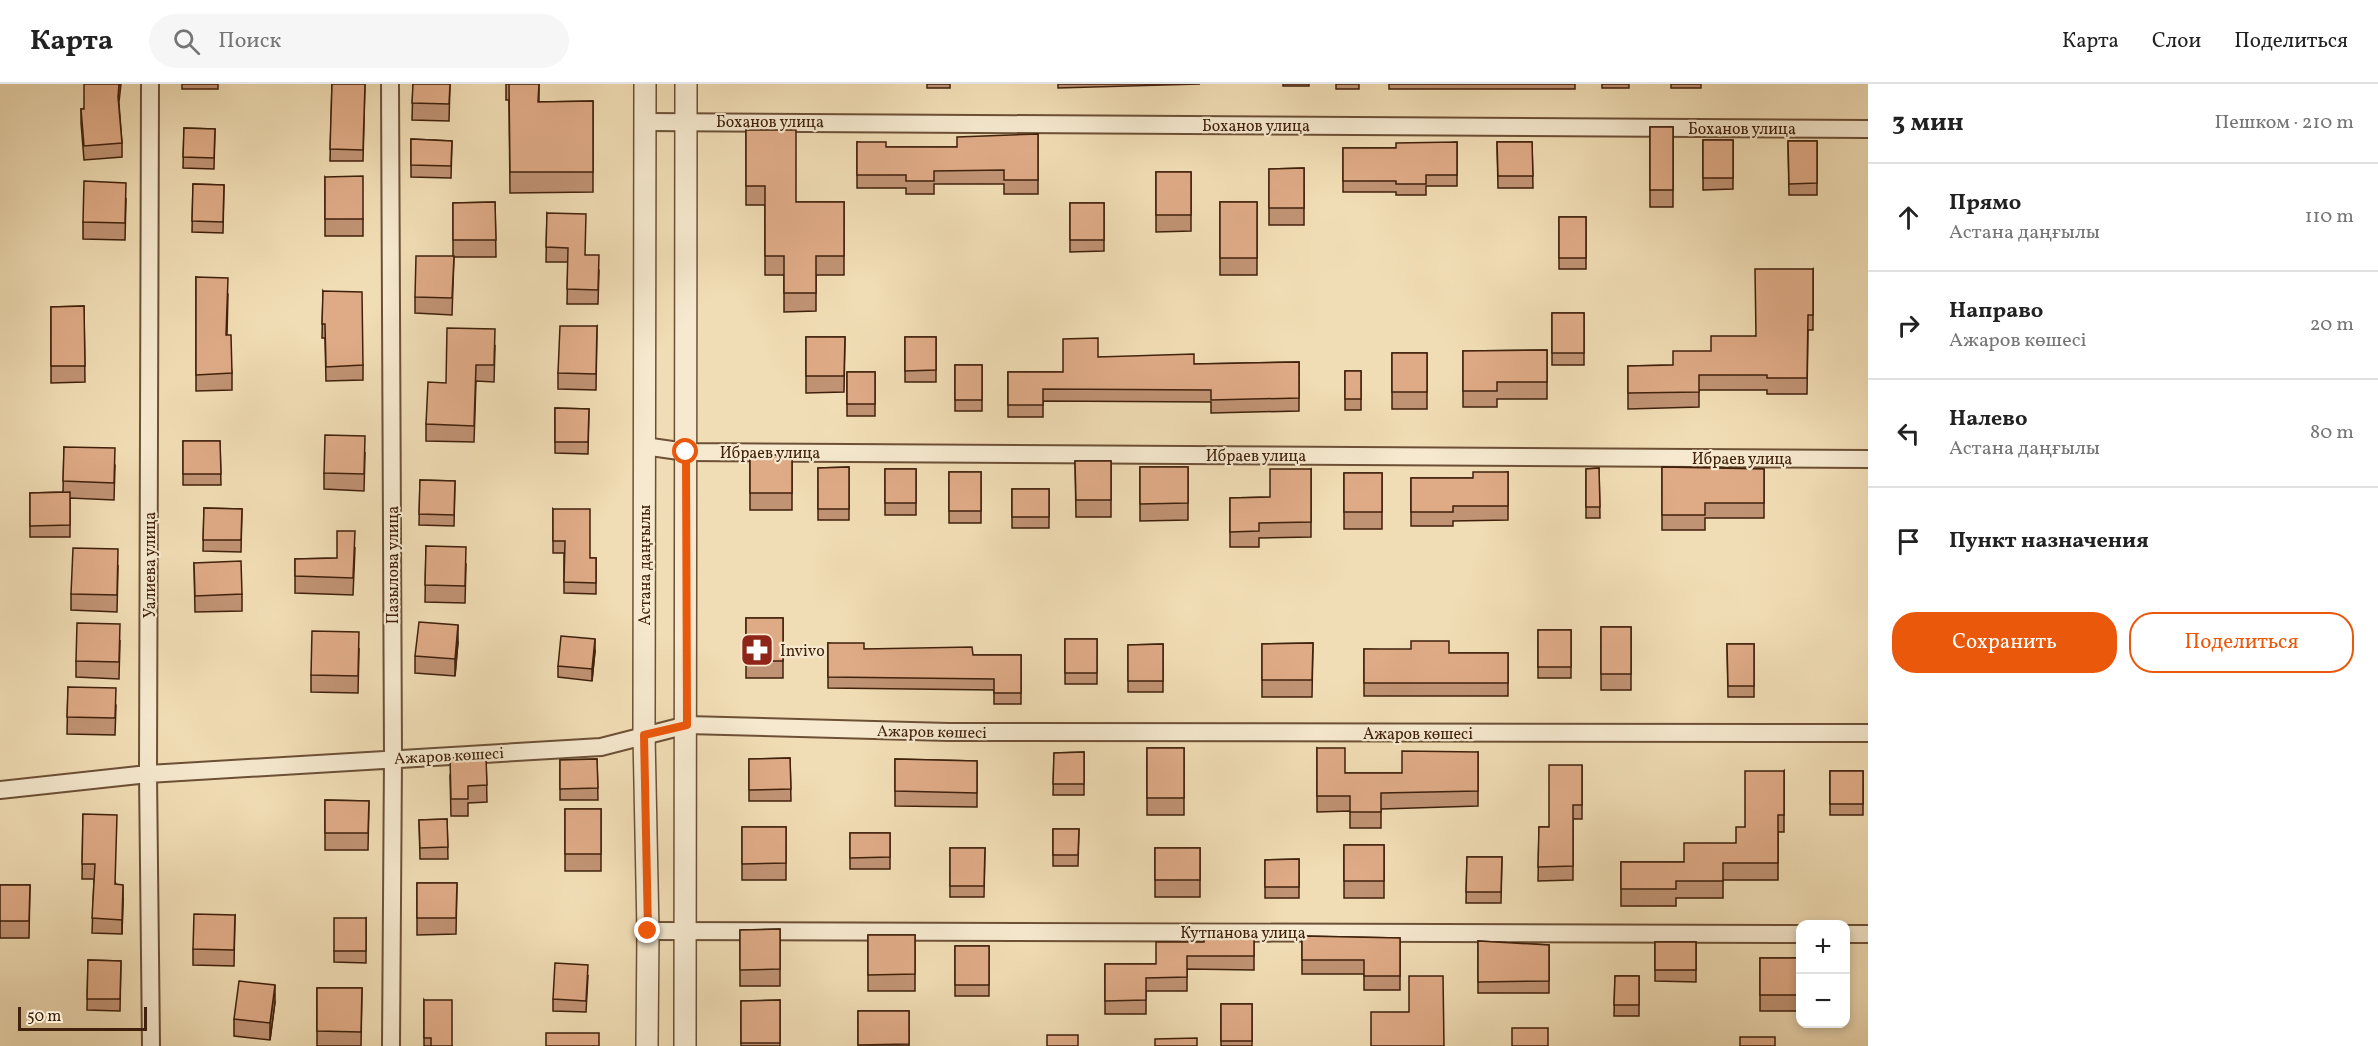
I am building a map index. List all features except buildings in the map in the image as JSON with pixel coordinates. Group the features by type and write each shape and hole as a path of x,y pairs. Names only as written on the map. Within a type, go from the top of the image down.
{"street":[{"name":"Уалиева улица","path":"150,84 148,774 151,1046"},
{"name":"Пазылова улица","path":"390,84 393,758 391,1046"},
{"name":"Астана даңғылы","path":"645,84 644,735 648,931 647,1046"},
{"path":"685,1046 686,84"},
{"name":"Боханов улица","path":"645,122 1868,129"},
{"name":"Ибраев улица","path":"644,446 686,452 1868,459"},
{"name":"Ажаров көшесі","path":"0,790 148,774 601,747 687,725 949,732 1868,733"},
{"name":"Кутпанова улица","path":"648,931 1796,933"},
{"path":"1850,934 1868,934"}],"place":[{"name":"Invivo","path":"757,650"}],"route":[{"path":"648,931 644,735 687,725 686,452"}]}
